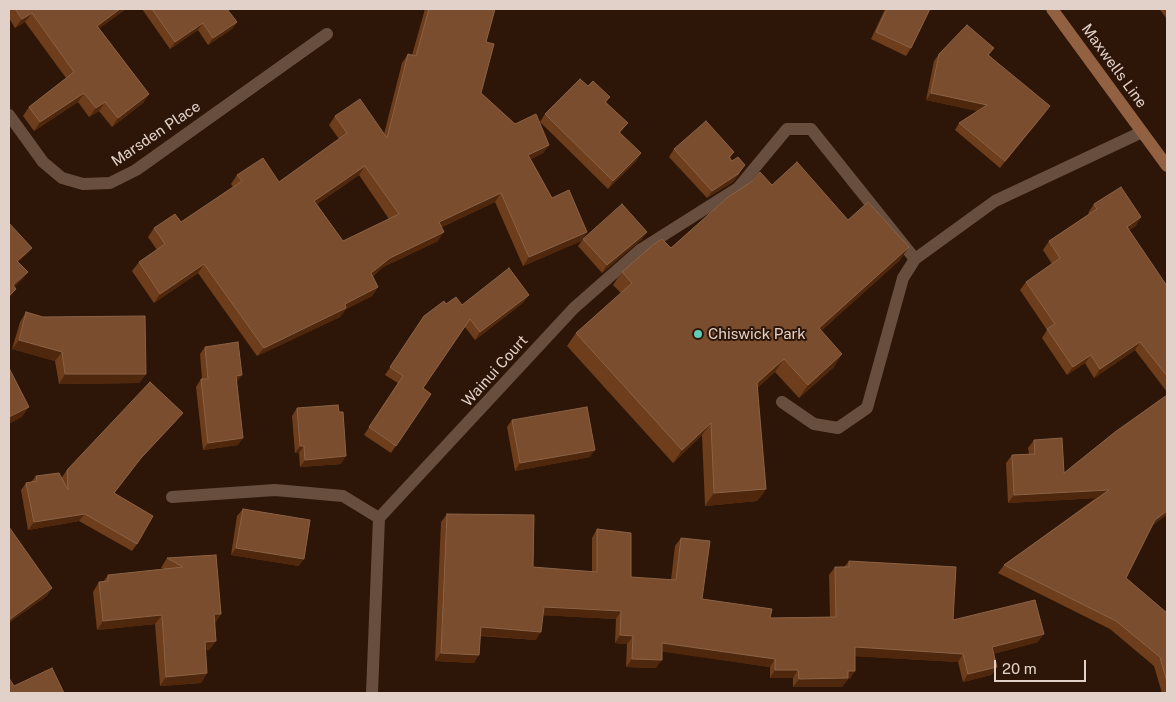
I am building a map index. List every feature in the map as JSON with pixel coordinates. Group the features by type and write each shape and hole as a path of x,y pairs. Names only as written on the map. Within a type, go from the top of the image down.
{"main road":[{"name":"Maxwells Line","path":"1052,9 1167,166"}],"street":[{"name":"Marsden Place","path":"9,115 43,162 62,178 84,184 110,184 136,170 327,34"},
{"name":"Wainui Court","path":"379,518 574,308 640,250 738,188 787,129 811,129 915,259"},
{"path":"782,402 814,424 838,428 867,408 903,278 915,259 995,201 1142,132"},
{"path":"172,497 275,490 343,496 379,518 372,693"}],"building":[{"path":"15,9 120,9 97,26 149,94 118,118 105,102 96,108 84,93 40,122 29,107 74,72 32,13 22,19"},
{"path":"152,9 227,9 237,22 213,38 203,23 175,42"},
{"path":"429,9 495,9 486,42 494,44 481,93 515,124 536,114 549,145 528,155 552,198 569,190 587,232 529,257 501,193 439,222 444,232 390,258 371,273 378,287 345,304 346,308 264,348 204,264 160,294 139,262 165,244 154,228 175,214 181,222 242,181 237,175 263,158 279,182 347,133 335,116 360,99 387,138 408,54 416,56","holes":["365,166 399,214 343,241 314,201"]},
{"path":"887,9 930,9 911,48 876,32"},
{"path":"967,25 994,48 988,55 1050,106 1005,161 959,123 987,105 931,93 939,54"},
{"path":"580,79 588,86 593,81 610,97 605,102 628,123 619,132 641,153 613,181 545,114"},
{"path":"706,121 734,152 729,157 732,161 738,157 745,165 738,174 712,191 674,149"},
{"name":"Chiswick Park","path":"797,162 848,220 868,202 909,247 819,328 842,354 808,385 784,359 757,383 766,489 714,493 711,423 682,450 576,333 632,283 622,272 654,244 662,239 671,248 727,198 751,182 760,172 772,185"},
{"path":"1121,187 1141,217 1127,227 1167,286 1167,376 1140,342 1100,369 1091,355 1073,367 1047,329 1055,324 1026,282 1060,258 1049,241 1097,209 1094,204"},
{"path":"622,204 647,232 607,265 583,239"},
{"path":"9,223 32,248 17,261 28,272 13,285 16,289 9,296"},
{"path":"509,268 529,295 480,332 470,319 423,388 431,394 396,446 369,427 403,376 390,367 424,316 444,301 446,304 456,297 462,305"},
{"path":"26,312 43,317 145,316 146,374 65,374 62,352 19,340"},
{"path":"238,342 242,375 236,376 243,438 208,443 201,379 208,379 205,347"},
{"path":"9,368 29,407 9,417"},
{"path":"150,382 183,413 141,458 114,493 153,516 137,544 85,514 34,522 26,483 37,481 36,476 59,473 68,490 67,470"},
{"path":"1167,395 1167,511 1155,520 1126,578 1167,613 1167,682 1160,657 1116,621 1004,565 1109,490 1014,495 1012,455 1035,454 1034,440 1062,438 1064,473 1115,432"},
{"path":"338,405 339,412 343,412 346,456 305,460 304,446 300,446 297,408"},
{"path":"587,407 595,450 520,463 512,420"},
{"path":"243,509 310,520 304,559 236,548"},
{"path":"447,514 534,515 533,567 597,572 597,529 631,533 631,577 676,580 681,538 710,541 702,599 772,609 770,618 836,617 835,567 849,567 849,561 956,567 953,620 1035,600 1044,634 992,647 997,667 968,674 963,654 855,647 855,671 848,671 848,678 799,679 798,670 775,670 775,659 662,643 662,660 632,659 633,636 620,635 621,611 544,607 541,632 481,627 479,655 441,653"},
{"path":"9,527 52,588 9,620"},
{"path":"216,555 221,614 214,614 216,641 205,642 207,673 166,677 162,615 103,621 99,582 108,581 108,575 183,567 167,558"},
{"path":"52,668 64,693 9,693 9,678 14,686"}],"place":[{"name":"Chiswick Park","path":"698,334"}]}
